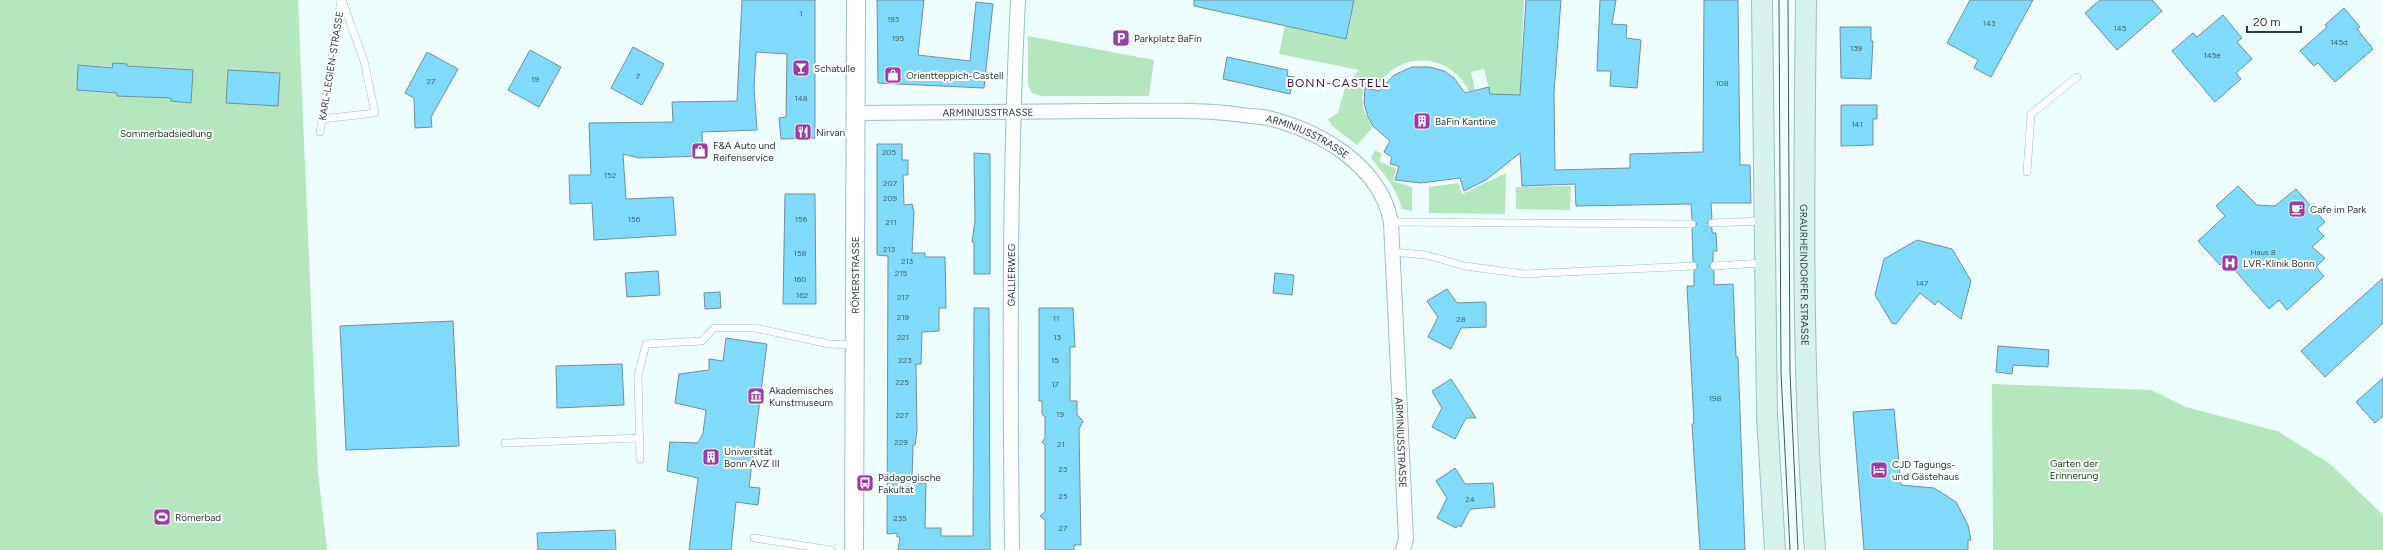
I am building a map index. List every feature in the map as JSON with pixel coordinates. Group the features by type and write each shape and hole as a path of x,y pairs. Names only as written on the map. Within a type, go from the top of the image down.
{"main road":[{"path":"1762,0 1766,415 1775,550"},
{"name":"GRAURHEINDORFER STRASSE","path":"1806,0 1805,355 1808,454 1815,550"}],"street":[{"name":"RÖMERSTRASSE","path":"854,550 856,0"},
{"name":"GALLIERWEG","path":"1012,550 1009,286 1012,112 1018,0"},
{"name":"ARMINIUSSTRASSE","path":"856,113 1198,110 1266,118 1316,135 1330,143 1355,163 1381,193 1388,207 1391,222 1406,539 1403,550"}],"lane":[{"path":"322,119 376,113 364,61 342,0"},
{"name":"KARL-LEGIEN-STRASSE","path":"320,132 342,0"},
{"path":"2027,172 2031,114 2076,77"},
{"path":"1712,223 1763,221"},
{"path":"1391,222 1692,224"},
{"path":"1392,252 1426,255 1465,266 1524,274 1693,266"},
{"path":"1714,266 1765,262"},
{"path":"640,459 638,375 646,344 702,341 714,328 755,328 830,344 855,345"},
{"path":"505,443 640,438"},
{"path":"754,538 831,550"}],"green space":[{"name":"Sommerbadsiedlung","path":"0,0 298,0 318,472 327,550 0,550"},
{"path":"1354,0 1524,0 1520,96 1491,96 1484,69 1471,72 1475,90 1469,91 1460,78 1449,68 1422,60 1409,62 1396,68 1384,77 1375,90 1364,88 1362,98 1364,108 1373,127 1357,145 1332,126 1328,119 1338,113 1346,84 1359,70 1279,54 1285,25"},
{"path":"1028,36 1154,60 1149,96 1042,96 1032,93 1028,85"},
{"path":"1375,150 1382,154 1379,161 1396,169 1393,181 1412,187 1412,211 1402,209 1400,201 1393,188 1371,158"},
{"path":"1506,173 1505,214 1429,213 1429,187 1458,183 1462,194"},
{"path":"1571,186 1570,210 1516,209 1516,187"},
{"name":"Garten der Erinnerung","path":"1992,384 2151,390 2186,407 2277,431 2330,464 2383,515 2383,550 1993,550"}],"building":[{"path":"742,0 815,0 815,138 781,139 779,118 786,117 787,54 756,52 754,88 757,130 702,132 703,156 639,158 623,154 626,199 673,197 676,235 594,240 592,203 570,204 569,175 591,175 589,123 673,122 672,102 737,101"},
{"path":"877,0 924,0 918,55 970,61 976,2 993,4 984,88 878,83"},
{"path":"1194,0 1354,0 1346,39 1194,6"},
{"path":"1526,0 1561,0 1554,93 1555,170 1630,168 1630,154 1703,152 1704,0 1738,0 1740,165 1750,165 1751,203 1711,203 1712,218 1707,223 1712,228 1712,233 1716,233 1717,251 1713,251 1713,261 1709,266 1714,271 1714,285 1733,284 1736,357 1738,357 1745,550 1700,550 1692,424 1694,424 1687,286 1694,286 1694,271 1698,266 1693,261 1692,229 1697,224 1692,219 1691,204 1576,206 1575,184 1522,186 1520,153 1486,180 1464,191 1460,178 1421,183 1395,180 1399,166 1390,164 1392,157 1384,152 1390,141 1373,126 1368,117 1364,103 1365,88 1379,91 1394,75 1412,67 1430,67 1444,71 1454,78 1465,93 1489,87 1490,94 1520,95"},
{"path":"1600,0 1616,0 1612,24 1627,25 1626,38 1641,40 1637,88 1610,86 1611,71 1597,71"},
{"path":"1970,0 2033,0 1991,77 1974,68 1978,60 1947,43"},
{"path":"2100,0 2152,0 2162,11 2117,50 2085,13"},
{"path":"2344,8 2360,27 2357,29 2373,49 2335,82 2318,63 2314,66 2300,51 2327,27 2325,25"},
{"path":"2223,15 2242,38 2237,42 2252,59 2236,73 2241,79 2215,102 2172,51 2193,33 2197,37"},
{"path":"1840,27 1871,27 1871,41 1873,41 1871,79 1841,78"},
{"path":"633,47 664,64 642,105 611,88"},
{"path":"530,50 561,67 539,107 508,90"},
{"path":"427,52 458,69 431,117 432,127 415,128 414,98 405,93"},
{"path":"1227,57 1288,70 1287,76 1294,77 1290,94 1223,79"},
{"path":"113,63 127,64 127,66 193,70 191,103 171,101 171,98 117,96 117,93 77,90 78,65 112,68"},
{"path":"228,70 280,73 278,106 226,103"},
{"path":"1841,105 1877,105 1877,119 1873,119 1873,145 1841,146"},
{"path":"877,144 902,144 902,160 908,160 908,175 903,175 904,205 912,204 914,212 912,253 925,253 925,257 945,257 946,308 939,308 939,331 922,332 921,364 916,364 917,431 915,445 913,445 912,483 926,483 925,528 941,528 941,536 973,536 974,308 989,308 990,550 898,550 900,537 897,537 897,533 887,534 888,256 877,255"},
{"path":"974,153 990,154 990,274 974,274 974,242 972,242 975,221"},
{"path":"2238,186 2257,205 2275,206 2296,189 2325,222 2317,229 2324,236 2312,247 2325,258 2316,267 2324,276 2287,310 2279,300 2269,309 2226,260 2220,265 2198,241 2225,216 2216,206"},
{"path":"785,194 815,194 816,304 783,304"},
{"path":"1917,240 1952,249 1971,281 1961,319 1938,301 1935,305 1920,293 1896,324 1892,323 1875,295 1884,259"},
{"path":"658,271 660,295 627,297 625,273"},
{"path":"1275,273 1294,275 1292,295 1273,293"},
{"path":"2383,278 2383,323 2325,377 2301,351"},
{"path":"1447,289 1457,303 1485,302 1486,304 1486,327 1461,328 1451,349 1428,337 1438,317 1427,301"},
{"path":"720,292 721,308 705,309 704,293"},
{"path":"1039,308 1073,308 1075,347 1070,347 1070,401 1077,401 1077,415 1083,421 1079,429 1081,545 1074,545 1074,550 1045,550 1045,520 1040,516 1045,512 1045,445 1042,442 1045,438 1045,417 1042,414 1042,401 1039,401"},
{"path":"453,321 459,446 346,450 340,326"},
{"name":"Universität Bonn AVZ III","path":"726,338 767,344 749,487 760,488 758,505 736,502 731,550 689,550 698,478 667,471 670,442 698,443 703,433 706,410 675,403 679,374 709,370 709,359 723,361"},
{"path":"1998,346 2049,350 2048,367 2013,365 2012,374 1996,372"},
{"path":"622,364 624,405 557,408 556,366"},
{"path":"2383,378 2383,416 2375,423 2356,402"},
{"path":"1451,379 1476,418 1466,418 1455,439 1432,427 1442,408 1432,391"},
{"name":"CJD Tagungs- und Gästehaus","path":"1894,409 1901,485 1934,488 1956,502 1968,525 1971,540 1968,540 1968,550 1864,550 1853,412"},
{"path":"1455,468 1465,484 1493,483 1495,507 1470,509 1461,527 1458,525 1456,528 1437,518 1447,498 1436,481"},
{"path":"615,530 616,550 538,550 537,533"}],"tram line":[{"path":"1779,0 1781,373 1790,550"},
{"path":"1788,0 1790,373 1798,550"}],"place":[{"name":"Parkplatz BaFin","path":"1121,38"},
{"name":"Schatulle","path":"801,68"},
{"name":"Orientteppich-Castell","path":"893,75"},
{"name":"BaFin Kantine","path":"1422,121"},
{"name":"Nirvan","path":"803,132"},
{"name":"F&A Auto und Reifenservice","path":"700,151"},
{"name":"Cafe im Park","path":"2297,209"},
{"name":"LVR-Klinik Bonn","path":"2230,263"},
{"name":"Akademisches Kunstmuseum","path":"756,396"},
{"name":"Universität Bonn AVZ III","path":"711,457"},
{"name":"CJD Tagungs- und Gästehaus","path":"1879,470"},
{"name":"Pädagogische Fakultät","path":"865,483"},
{"name":"Römerbad","path":"162,517"}],"district":[{"name":"BONN-CASTELL","path":"1338,83"}]}
